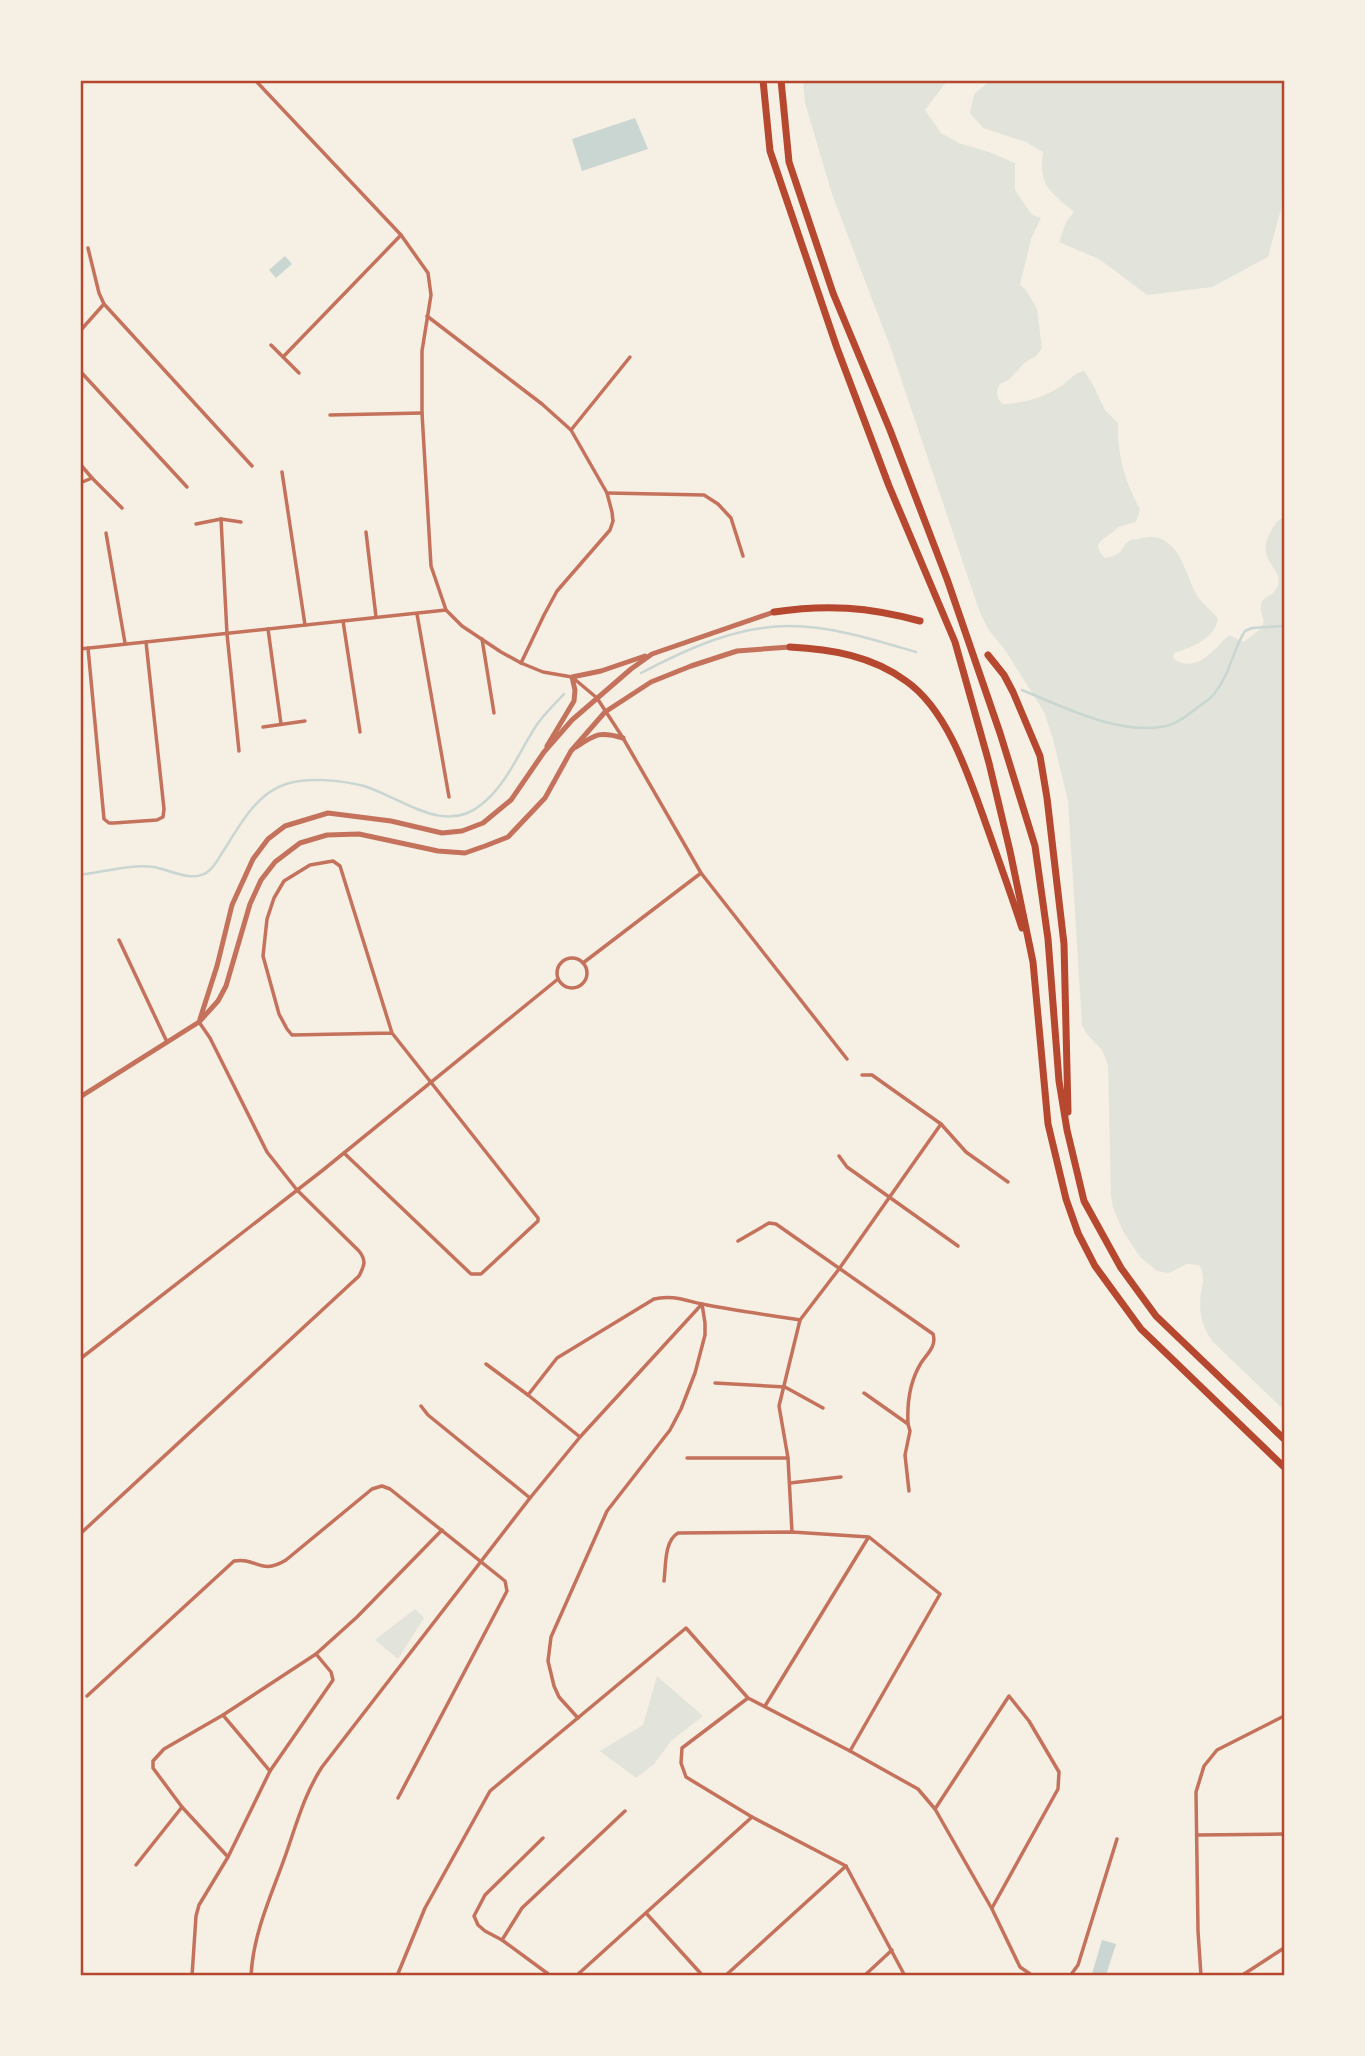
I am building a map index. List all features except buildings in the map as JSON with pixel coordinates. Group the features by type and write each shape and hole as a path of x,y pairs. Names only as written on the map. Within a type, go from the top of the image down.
{"highway":[{"path":"762,80 768,144 837,348 888,486 955,642 989,763 1033,962 1048,1124 1066,1199 1078,1233 1095,1266 1141,1329 1284,1467"},
{"path":"780,80 789,162 833,293 890,430 947,579 1000,733 1035,846 1048,939 1059,1081 1067,1130 1084,1201 1121,1268 1156,1316 1284,1438"},
{"path":"774,612 811,607 852,608 885,612 920,621"},
{"path":"790,648 845,653 906,680 924,697 939,717 973,786 1033,962"},
{"path":"988,655 1013,692 1040,756 1047,798 1063,944 1067,1130"}],"street":[{"path":"255,80 401,235 428,273 431,295 422,351 422,414 431,566 446,610 462,626 521,663 542,672 572,677 601,671 774,612"},
{"path":"283,357 401,235"},
{"path":"88,248 104,304 253,466"},
{"path":"80,331 104,304"},
{"path":"427,316 542,404 571,430 607,493 613,521 610,530 558,592 521,663"},
{"path":"271,345 299,373"},
{"path":"571,430 630,357"},
{"path":"80,371 187,487"},
{"path":"330,415 422,414"},
{"path":"80,464 122,508"},
{"path":"282,472 305,625"},
{"path":"80,483 92,478"},
{"path":"607,493 704,495 732,518 743,556"},
{"path":"196,524 221,519 241,522"},
{"path":"221,519 227,634 239,751"},
{"path":"366,532 376,618"},
{"path":"106,533 125,643"},
{"path":"80,649 446,610"},
{"path":"417,614 449,797"},
{"path":"342,621 360,732"},
{"path":"268,629 281,724"},
{"path":"482,639 494,712"},
{"path":"88,648 104,819 114,823 157,820 163,817 164,809 146,642"},
{"path":"80,1097 199,1022 218,1001 226,986 250,904 261,880 275,862 300,843 327,835 359,834 438,851 465,853 508,837 545,798 571,751 605,712 651,682 691,666 737,651 790,648"},
{"path":"544,752 572,720 652,654"},
{"path":"572,677 597,698 701,873 847,1059"},
{"path":"199,1022 217,966 232,905 253,859 268,839 285,826 328,813 391,821 442,833 462,831 483,823 511,800 544,752 575,701 572,677"},
{"path":"263,727 305,721"},
{"path":"571,751 600,733 623,738"},
{"path":"344,1153 471,1274 481,1274 536,1224 538,1218 392,1034 340,866 332,860 310,865 284,881 274,898 267,919 263,956 279,1014 286,1029 292,1035 392,1034"},
{"path":"583,963 701,873"},
{"path":"119,940 167,1042"},
{"path":"575,958 583,963 586,976 578,986 565,986 558,979 557,970 566,959 575,958"},
{"path":"80,1359 344,1153 558,979"},
{"path":"80,1534 359,1276 365,1263 359,1251 297,1190 267,1152 211,1038 199,1022"},
{"path":"862,1075 872,1075 941,1124 966,1152 1008,1182"},
{"path":"792,1532 788,1458 779,1406 800,1320 941,1124"},
{"path":"839,1156 846,1167 958,1246"},
{"path":"738,1241 772,1222 934,1337 934,1345 913,1379 908,1412 910,1431 905,1455 909,1490"},
{"path":"528,1395 557,1358 654,1299 673,1297 800,1320"},
{"path":"251,1976 255,1944 266,1905 315,1777 530,1498 580,1437 702,1304"},
{"path":"578,1718 559,1697 554,1686 548,1661 551,1637 607,1511 670,1430 681,1409 695,1373 705,1335 702,1304"},
{"path":"486,1364 580,1437"},
{"path":"715,1383 785,1387 823,1408"},
{"path":"864,1393 908,1424"},
{"path":"421,1406 428,1415 530,1498"},
{"path":"687,1458 788,1458"},
{"path":"790,1483 841,1477"},
{"path":"87,1696 228,1565 240,1560 269,1567 276,1566 376,1487 390,1489 505,1581 506,1591 398,1798"},
{"path":"228,1857 182,1807 153,1768 153,1761 164,1749 316,1654 357,1617 442,1530"},
{"path":"664,1581 669,1544 671,1538 678,1533 792,1532 869,1537 940,1594 850,1751"},
{"path":"765,1706 869,1537"},
{"path":"397,1976 425,1908 486,1796 687,1628 748,1698 919,1789 935,1809 992,1909 1020,1968 1033,1976"},
{"path":"192,1976 199,1905 228,1857 270,1771 333,1680 331,1672 316,1654"},
{"path":"935,1809 1009,1696 1029,1721 1059,1772 1058,1789 992,1909"},
{"path":"748,1698 682,1748 681,1763 686,1777 752,1817 846,1866 905,1976"},
{"path":"223,1714 270,1771"},
{"path":"1201,1976 1196,1792 1204,1766 1217,1750 1284,1716"},
{"path":"136,1865 182,1807"},
{"path":"502,1940 522,1908 625,1811"},
{"path":"576,1976 752,1817"},
{"path":"1197,1835 1284,1834"},
{"path":"543,1838 485,1895 474,1916 478,1925 551,1976"},
{"path":"1070,1976 1078,1965 1117,1839"},
{"path":"725,1976 846,1866"},
{"path":"646,1913 704,1976"},
{"path":"1241,1976 1284,1948"},
{"path":"864,1976 892,1950"}],"shaded area":[{"path":"803,81 947,81 925,110 941,133 959,143 1015,163 1015,190 1032,215 1041,218 1031,239 1020,285 1037,309 1042,348 1010,379 1000,384 997,390 998,399 1003,404 1034,399 1084,371 1091,381 1105,410 1118,423 1123,467 1140,509 1136,522 1118,527 1101,541 1098,548 1100,552 1105,558 1120,552 1131,540 1154,537 1164,540 1178,554 1198,598 1218,619 1207,637 1175,653 1174,659 1182,663 1197,662 1211,653 1229,635 1244,642 1260,629 1264,622 1262,601 1276,590 1278,585 1277,573 1267,557 1266,542 1274,525 1284,517 1284,1410 1209,1336 1201,1312 1203,1278 1199,1265 1187,1264 1169,1273 1157,1271 1140,1257 1123,1231 1113,1208 1108,1065 1102,1050 1082,1025 1068,801 1053,739 1044,712 1005,650 988,629 979,610 891,349 832,194 805,103"},
{"path":"990,81 1284,81 1284,179 1281,209 1268,257 1212,287 1147,295 1099,259 1059,242 1066,222 1074,212 1048,187 1042,173 1043,152 1026,142 983,128 970,113 974,94"},
{"path":"635,118 648,149 582,171 572,139"},
{"path":"285,256 292,264 276,278 269,270"},
{"path":"415,1609 424,1618 398,1659 375,1640"},
{"path":"657,1676 703,1716 671,1741 654,1764 636,1778 600,1751 643,1725"},
{"path":"1102,1940 1116,1944 1106,1975 1092,1974"}],"waterway":[{"path":"641,673 712,640 769,627 789,626 837,631 916,652"},
{"path":"1022,690 1111,723 1130,727 1166,726 1183,718 1214,694 1245,631 1284,626"},
{"path":"80,875 145,866 187,876 206,873 257,803 275,789 295,782 325,780 355,784 438,816 468,813 482,804 499,787 536,726 564,694"}]}
